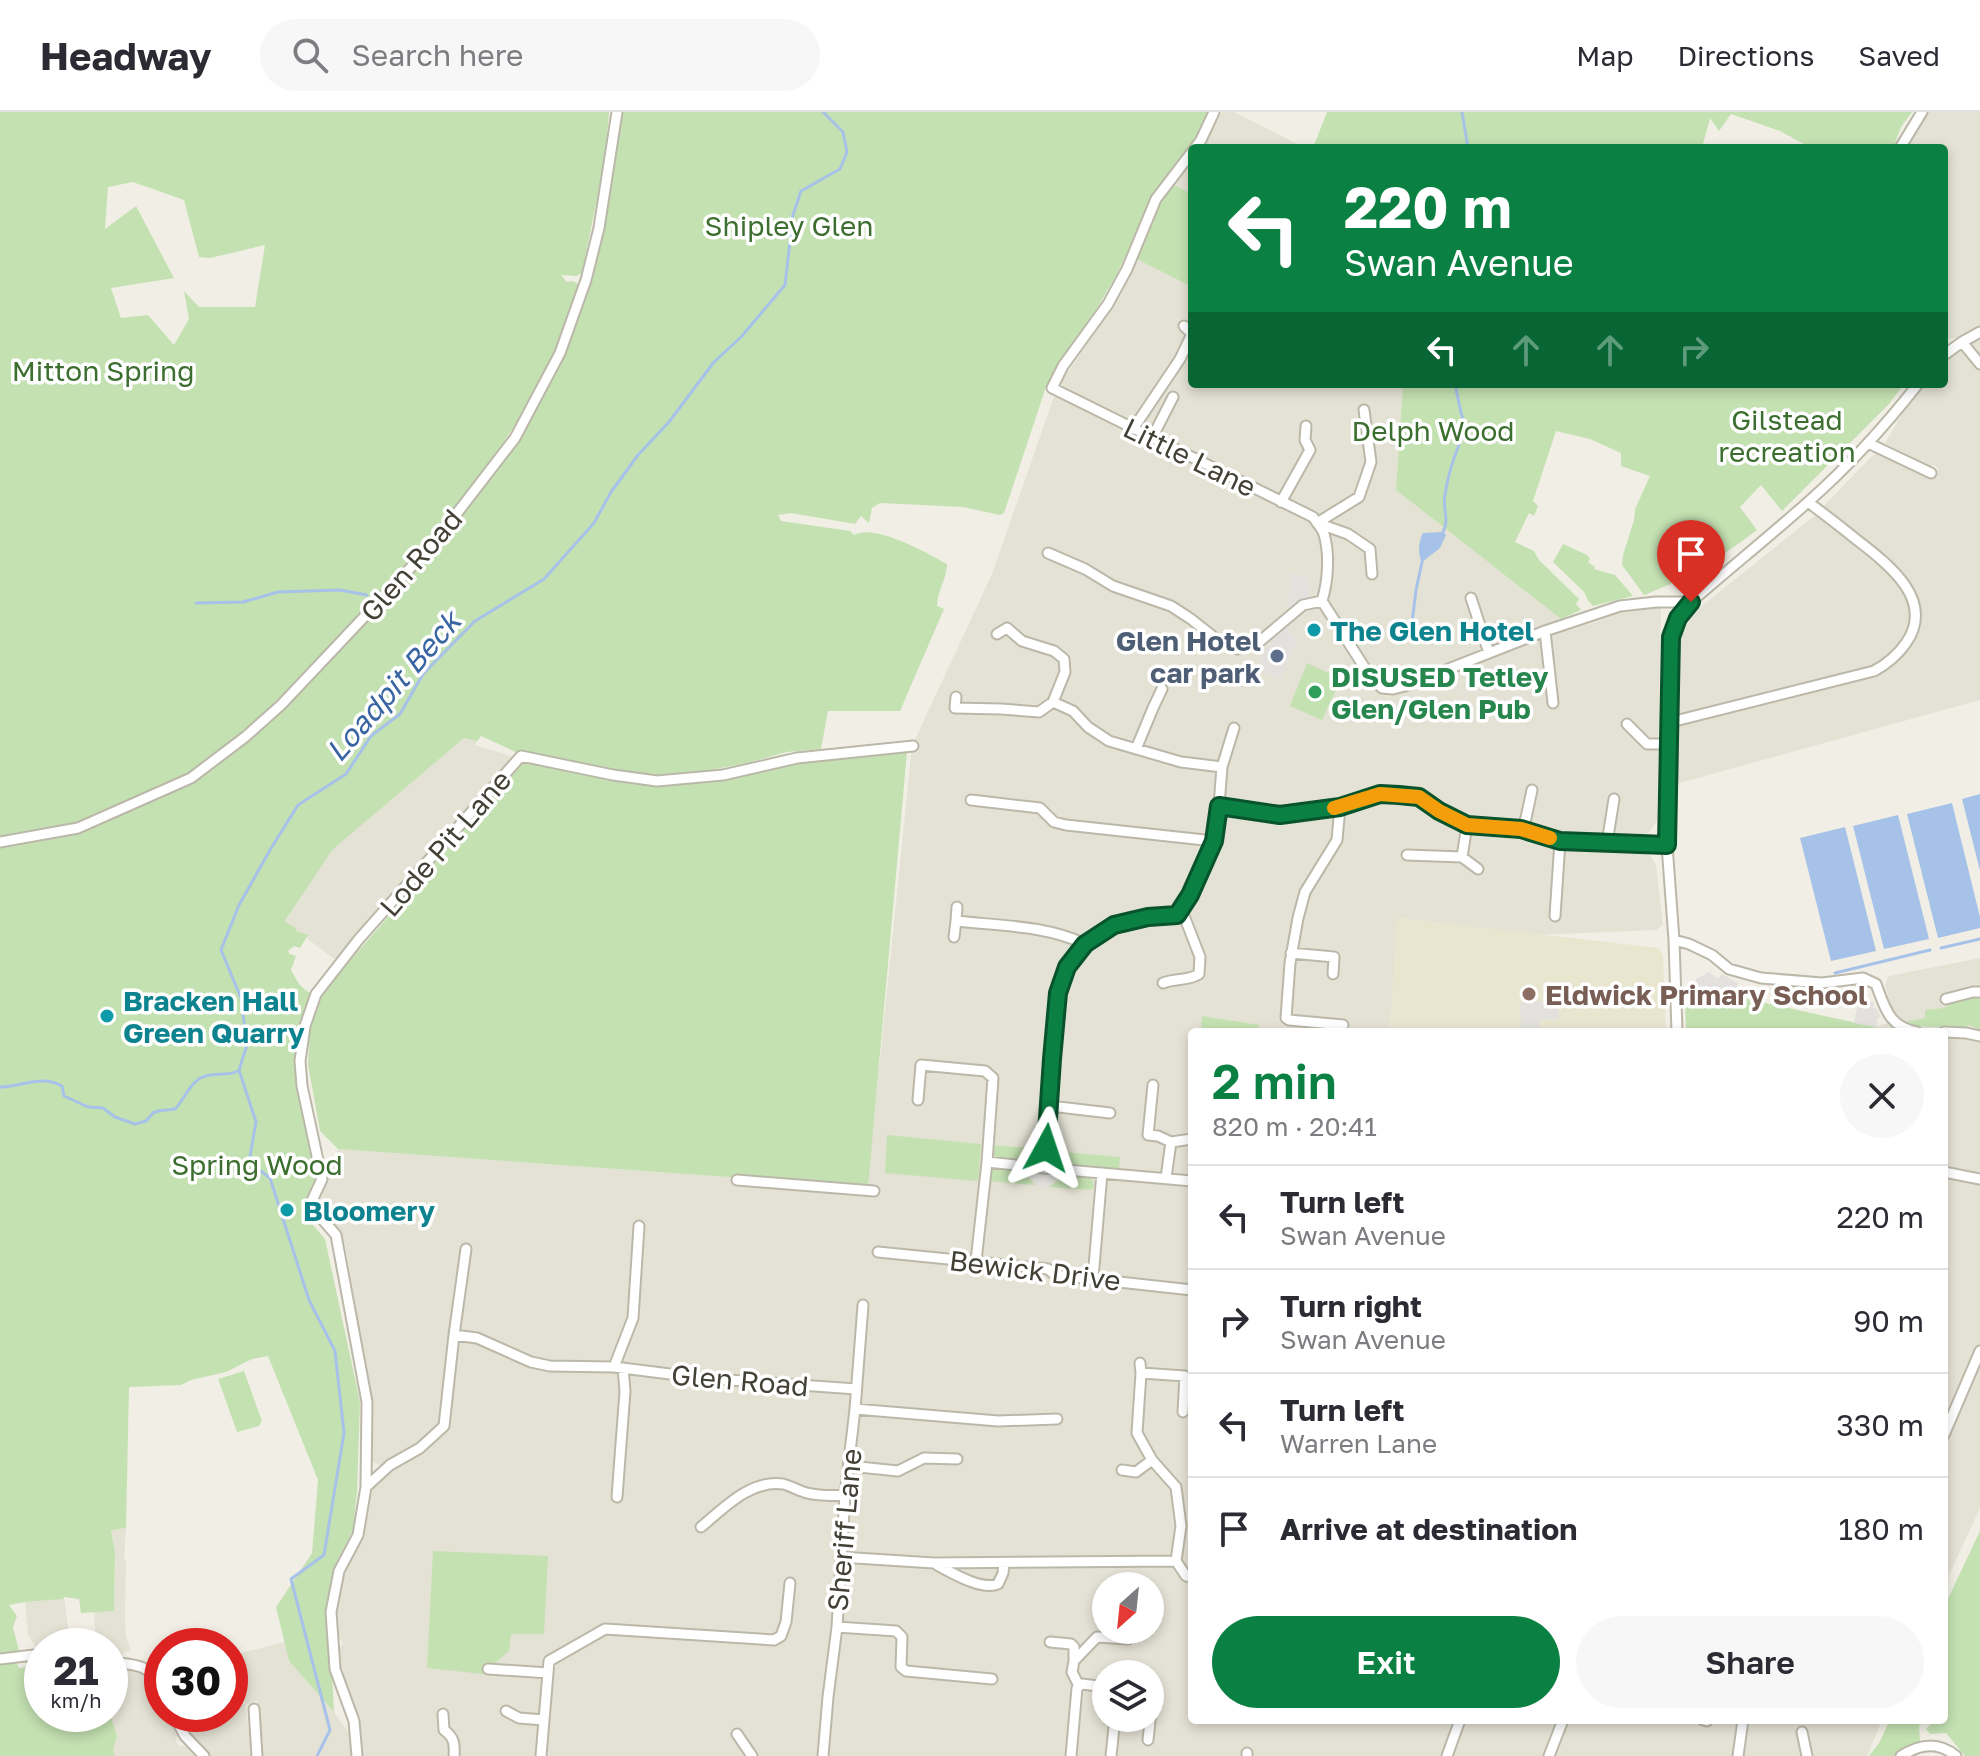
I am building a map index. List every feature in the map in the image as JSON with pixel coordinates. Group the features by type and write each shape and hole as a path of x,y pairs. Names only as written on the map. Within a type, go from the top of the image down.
{"street":[{"name":"Glen Road","path":"0,842 78,828 191,778 281,705 434,543 515,438 560,353 586,280 596,241 617,112"},
{"path":"1198,144 1214,112"},
{"path":"1902,144 1922,112"},
{"name":"Little Lane","path":"1188,158 1156,199 1127,269 1108,304 1063,366 1052,388 1313,517 1320,527 1348,534 1370,549 1372,574"},
{"path":"1184,326 1188,330"},
{"path":"1948,351 1980,332"},
{"path":"1133,429 1188,342"},
{"path":"1962,342 1980,364"},
{"path":"1677,1028 1667,845 1671,637 1678,618 1691,602 1808,502 1868,443 1915,388"},
{"path":"1152,438 1173,397"},
{"path":"1364,410 1371,462 1359,497 1320,527 1328,555 1322,601 1368,673 1382,688 1405,686 1545,631 1620,606 1691,602"},
{"path":"1281,502 1310,450 1305,440 1306,426"},
{"path":"1868,443 1931,473"},
{"path":"1671,722 1874,671 1888,664 1913,633 1916,612 1907,586 1889,565 1808,502"},
{"path":"1048,553 1085,569 1113,586 1171,606 1220,642 1237,649 1259,642 1303,605 1322,601"},
{"path":"1471,598 1489,653"},
{"path":"956,697 955,708 1039,712 1053,702 1065,672 1064,659 1054,651 1022,641 1006,624 997,634"},
{"path":"1545,631 1553,703"},
{"path":"1136,749 1162,689"},
{"path":"1053,702 1073,711 1088,727 1109,741 1181,762 1222,767"},
{"path":"1627,724 1647,744 1668,744"},
{"path":"1044,1168 1058,993 1067,967 1085,944 1114,925 1148,917 1177,915 1190,895 1214,841 1222,767 1234,728"},
{"name":"Lode Pit Lane","path":"366,1487 367,1402 336,1235 310,1205 322,1179 302,1086 300,1061 305,1026 316,994 359,939 521,756 657,781 723,775 797,758 913,746"},
{"path":"1521,829 1532,790"},
{"path":"1219,806 1280,815 1340,807 1380,794 1419,797 1467,825 1521,829 1560,841 1667,845"},
{"path":"1607,843 1614,799"},
{"path":"971,800 1040,808 1054,822 1066,825 1214,841"},
{"path":"1340,807 1337,840 1305,892 1298,918 1291,953 1286,1018 1343,1025"},
{"path":"1462,857 1467,825"},
{"path":"1555,916 1560,841"},
{"path":"1407,855 1462,857 1478,869"},
{"path":"954,937 957,907"},
{"path":"1163,983 1174,978 1193,978 1199,974 1200,957 1181,908"},
{"path":"956,921 1048,931 1085,944"},
{"path":"1674,940 1712,955 1735,972 1761,978 1822,983 1863,978 1876,984 1886,1012 1893,1022 1905,1028"},
{"path":"1291,953 1334,957 1333,974"},
{"path":"1946,999 1980,992"},
{"path":"1948,1032 1980,1036"},
{"path":"918,1100 921,1065 985,1071 993,1078 976,1261"},
{"path":"1153,1085 1148,1135 1171,1142 1188,1140"},
{"path":"1050,1106 1110,1113"},
{"path":"1166,1178 1171,1142"},
{"path":"987,1162 1188,1181"},
{"path":"1093,1278 1102,1173"},
{"path":"1948,1173 1980,1179"},
{"path":"737,1180 874,1191"},
{"path":"617,1497 625,1391 619,1368 633,1318 639,1226"},
{"path":"357,1756 354,1721 335,1669 331,1612 339,1571 358,1535 366,1487 373,1478 420,1448 444,1426 466,1249"},
{"name":"Bewick Drive","path":"878,1252 1048,1269 1055,1275 1188,1290"},
{"name":"Sheriff Lane","path":"823,1756 837,1627 845,1495 863,1305"},
{"name":"Glen Road","path":"454,1335 477,1338 531,1362 550,1366 619,1368 702,1378 856,1389"},
{"path":"1948,1426 1980,1351"},
{"path":"1183,1412 1185,1376 1140,1368 1137,1433 1152,1460 1176,1487 1181,1526 1176,1561 1188,1576"},
{"path":"855,1409 998,1421 1057,1419"},
{"path":"849,1466 898,1471 924,1458 957,1459"},
{"path":"1122,1470 1136,1472 1152,1460"},
{"path":"701,1527 754,1488 783,1484 818,1496 845,1495"},
{"path":"840,1557 934,1563 1176,1561"},
{"path":"934,1563 954,1575 987,1587 1001,1579 1004,1563"},
{"path":"541,1756 549,1661 605,1629 774,1640 781,1636 786,1622 790,1583"},
{"path":"837,1627 896,1631 902,1637 901,1667 906,1671 992,1679"},
{"path":"1050,1642 1074,1647 1072,1672 1079,1686"},
{"path":"1074,1661 1092,1642"},
{"path":"0,1659 24,1656"},
{"path":"488,1669 548,1673"},
{"path":"1071,1756 1077,1688 1082,1684 1092,1685"},
{"path":"254,1709 257,1756"},
{"path":"506,1711 519,1718 544,1720"},
{"path":"443,1714 444,1730 452,1736 455,1746 454,1756"},
{"path":"1447,1756 1455,1724"},
{"path":"1549,1756 1561,1724"},
{"path":"1738,1756 1742,1724"},
{"path":"183,1732 204,1756"},
{"path":"1111,1756 1114,1732"},
{"path":"1148,1740 1149,1732"},
{"path":"1802,1732 1807,1756"},
{"path":"737,1734 752,1756"},
{"path":"1901,1756 1914,1748 1932,1744 1948,1749 1956,1756"}],"shaded area":[{"path":"1222,112 1234,112 1297,144 1203,144"},
{"path":"1922,112 1980,112 1980,700 1676,784 1678,645 1693,613 1813,517 1872,456 1878,453 1923,471 1925,477 1936,477 1938,473 1934,465 1929,466 1885,443 1918,388 1948,388 1948,352 1972,335 1948,339 1948,144 1902,144"},
{"path":"1188,166 1188,192 1172,184"},
{"path":"1137,259 1188,285 1188,388 1403,388 1396,490 1561,619 1567,631 1630,608 1661,606 1657,820 1650,832 1635,837 1634,850 1650,855 1656,865 1663,925 1656,930 1537,935 1398,918 1390,1028 1188,1028 1188,1724 1880,1724 1867,1756 360,1756 358,1728 361,1717 356,1717 345,1686 343,1669 339,1669 338,1649 343,1643 336,1633 336,1614 342,1573 364,1538 373,1485 390,1470 369,1460 372,1404 345,1244 335,1224 319,1204 338,1149 867,1187 912,746 992,574 1057,388 1120,296"},
{"name":"Glen Hotel car park","path":"1290,574 1307,577 1311,601 1288,615"},
{"name":"Glen Hotel car park","path":"1286,627 1298,640 1280,680 1257,668 1268,644"},
{"path":"464,738 477,741 475,745 514,757 337,961 285,922 331,850"},
{"name":"Eldwick Primary School","path":"1397,918 1659,948 1663,955 1666,1028 1390,1028"},
{"path":"1980,958 1980,1508 1948,1577 1948,1028 1875,1028 1901,1019 1891,1007 1885,985 1889,976"},
{"path":"1709,972 1718,979 1722,974 1738,983 1736,993 1694,986 1696,979"},
{"path":"1859,998 1874,1002 1873,1008 1881,1017 1876,1027 1854,1023"},
{"path":"1558,1001 1559,1019 1540,1020 1540,1028 1521,1028 1520,1002"},
{"path":"1039,1149 1053,1151 1065,1164 1064,1175 1049,1187 1035,1185 1024,1171 1025,1160"},
{"path":"126,1528 126,1628 95,1628 94,1612 114,1611 115,1552 111,1529"},
{"path":"64,1597 68,1628 27,1628 25,1602"},
{"path":"285,1642 289,1661 352,1737 351,1756 262,1756 257,1701 248,1704 248,1651"},
{"path":"128,1668 144,1677 144,1732 177,1732 176,1742 190,1749 195,1756 115,1756 113,1750 116,1732 128,1732"},
{"path":"248,1724 253,1756 207,1756 185,1733 248,1732"}],"green space":[{"path":"0,112 609,112 605,159 582,273 576,276 561,275 567,282 579,284 566,325 529,401 457,506 347,630 252,723 249,727 256,731 295,695 418,566 521,434 583,301 620,112 1211,112 1206,124 1192,144 1188,144 1188,149 1154,196 1116,276 1047,384 1004,513 1000,515 963,507 880,503 872,508 869,523 861,516 855,524 791,513 778,515 781,521 850,531 854,535 863,532 887,536 947,564 937,606 944,609 900,711 828,711 821,749 787,752 683,775 623,774 520,750 518,753 481,736 477,741 464,738 332,850 287,918 285,922 295,927 296,931 308,935 300,948 294,946 288,951 296,956 291,970 295,978 312,994 299,1050 319,1175 312,1197 306,1199 307,1218 325,1239 360,1402 353,1530 335,1565 328,1601 334,1712 289,1661 276,1607 312,1553 318,1480 268,1356 181,1385 129,1387 126,1528 111,1530 115,1552 114,1611 81,1613 79,1599 64,1597 9,1605 17,1616 13,1627 19,1651 0,1654","holes":["133,182 184,200 199,257 210,258 265,245 255,307 199,307 184,291 189,319 174,345 148,315 121,318 111,288 174,278 136,206 105,229 108,187"]},
{"path":"1327,112 1912,112 1901,127 1895,144 1804,144 1780,131 1731,114 1719,131 1710,118 1703,144 1315,144"},
{"path":"1172,184 1188,192 1188,285 1137,259 1159,204"},
{"path":"1403,388 1901,388 1889,404 1782,511 1761,485 1740,507 1757,530 1703,567 1644,595 1622,565 1635,509 1650,476 1621,466 1621,453 1590,439 1556,431 1533,501 1538,506 1534,516 1529,513 1515,542 1534,551 1539,560 1579,599 1576,604 1581,610 1561,619 1396,490"},
{"path":"1563,544 1587,555 1594,569 1615,575 1633,596 1593,606 1584,592 1553,562"},
{"name":"DISUSED Tetley Glen/Glen Pub","path":"1307,663 1341,679 1322,720 1290,706"},
{"path":"907,752 868,1187 338,1149 320,1131 308,1064 310,1030 320,995 523,762 636,785 683,785 795,763"},
{"path":"1685,989 1733,996 1875,1027 1875,1028 1686,1028"},
{"path":"1980,996 1980,1029 1968,1025 1966,1029 1916,1026 1907,1021 1925,1018 1925,1010 1944,1008 1956,1000"},
{"path":"1202,1016 1259,1025 1259,1028 1201,1028"},
{"path":"887,1135 981,1144 978,1181 885,1173"},
{"path":"991,1145 1039,1149 1025,1160 995,1157"},
{"path":"1053,1151 1120,1157 1119,1169 1065,1164"},
{"path":"996,1169 1024,1171 1035,1185 988,1181 990,1172"},
{"path":"1064,1175 1088,1177 1094,1187 1091,1190 1049,1187"},
{"path":"244,1371 262,1421 259,1426 237,1432 218,1379"},
{"path":"1980,1531 1980,1756 1965,1756 1946,1733 1930,1734 1926,1729 1931,1724 1948,1724 1948,1599"},
{"path":"433,1551 548,1556 544,1634 511,1634 509,1651 483,1674 427,1668"},
{"path":"16,1662 19,1668 24,1667 24,1732 116,1732 115,1756 0,1756 0,1664"},
{"path":"1888,1724 1922,1724 1919,1725 1920,1741 1894,1756 1869,1756"}],"water":[{"path":"1443,532 1446,535 1440,548 1422,562 1419,547 1423,533"},
{"path":"1980,794 1980,871 1962,799"},
{"path":"1952,803 1980,917 1980,928 1938,938 1907,814"},
{"path":"1898,815 1929,939 1884,949 1853,826"},
{"path":"1845,827 1876,951 1831,961 1800,838"}],"waterway":[{"name":"Loadpit Beck","path":"317,1756 330,1730 291,1579 324,1555 344,1433 335,1351 309,1300 270,1178 249,1162 256,1122 239,1070 247,1045 241,998 221,950 239,905 298,805 346,774 371,736 400,714 423,674 475,621 544,579 594,523 611,492 638,455 669,422 714,362 741,337 785,285 793,215 801,191 840,169 847,152 843,132 823,112"},
{"path":"1462,112 1467,144"},
{"path":"1443,532 1446,523 1446,486 1466,427 1456,388"},
{"path":"1412,623 1422,562"},
{"path":"196,603 243,602 278,592 340,590 367,595"},
{"path":"1941,948 1980,939"},
{"path":"1835,973 1930,950"},
{"path":"0,1087 47,1081 62,1086 64,1096 88,1107 103,1108 115,1117 135,1124 146,1121 158,1111 175,1109 201,1078 238,1071"}],"slow traffic":[{"path":"1334,808 1380,794 1419,797 1467,825 1521,829 1550,838"}],"place":[{"name":"The Glen Hotel","path":"1314,630"},
{"name":"Glen Hotel car park","path":"1277,656"},
{"name":"DISUSED Tetley Glen/Glen Pub","path":"1315,692"},
{"name":"Eldwick Primary School","path":"1529,994"},
{"name":"Bracken Hall Green Quarry","path":"107,1016"},
{"name":"Bloomery","path":"287,1210"}],"route":[{"path":"1046,1148 1058,993 1067,967 1085,944 1114,925 1148,917 1177,915 1190,895 1214,841 1219,806 1280,815 1340,807 1380,794 1399,795 1419,797 1467,825 1521,829 1560,841 1667,845 1671,637 1678,618 1691,602"}],"park label":[{"name":"Shipley Glen","path":"789,225"},
{"name":"Mitton Spring","path":"103,370"},
{"name":"Delph Wood","path":"1433,430"},
{"name":"Gilstead recreation","path":"1787,435"},
{"name":"Spring Wood","path":"257,1164"}]}
